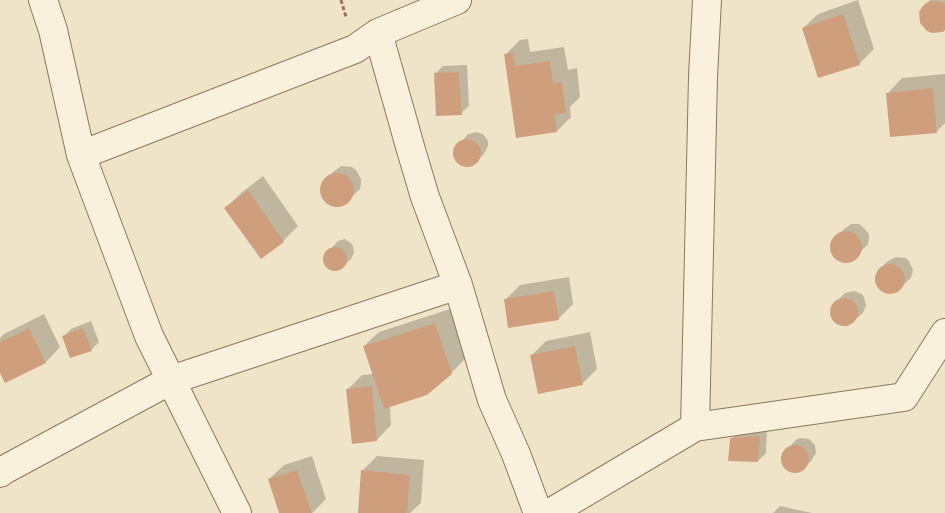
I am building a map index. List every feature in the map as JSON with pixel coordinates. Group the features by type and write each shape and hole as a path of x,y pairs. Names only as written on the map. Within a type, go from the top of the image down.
{"street":[{"path":"43,0 53,30 81,155 149,336 237,513"},
{"path":"81,155 355,49 378,33 457,0"},
{"path":"695,427 706,0"},
{"path":"378,33 425,197 458,285 492,400 516,454 538,513"},
{"path":"0,473 171,380 458,285"},
{"path":"550,513 695,427 904,397 945,333"}],"building":[{"path":"931,1 945,4 945,30 943,32 932,33 927,31 920,23 919,12 926,3"},
{"path":"843,14 860,65 818,78 802,28"},
{"path":"513,53 515,66 550,61 553,83 562,82 566,113 555,114 557,132 516,138 504,54"},
{"path":"459,72 462,115 436,116 434,73"},
{"path":"933,88 937,133 890,137 886,93"},
{"path":"467,139 477,143 481,153 477,163 467,167 457,163 453,153 457,143"},
{"path":"337,173 349,178 354,190 349,202 337,207 325,202 320,190 325,178"},
{"path":"248,190 284,242 261,259 224,208"},
{"path":"846,231 857,236 862,247 857,258 846,263 835,258 830,247 835,236"},
{"path":"335,247 344,250 347,259 344,268 335,271 326,268 323,259 326,250"},
{"path":"890,264 901,268 905,279 901,290 890,294 879,290 875,279 879,268"},
{"path":"554,291 559,320 508,328 504,299"},
{"path":"844,298 854,302 858,312 854,322 844,326 834,322 830,312 834,302"},
{"path":"435,323 452,374 427,395 384,409 363,346"},
{"path":"29,328 46,363 5,383 0,373 0,342"},
{"path":"83,328 92,351 70,358 62,336"},
{"path":"575,346 583,385 538,394 530,355"},
{"path":"372,386 377,441 352,444 346,389"},
{"path":"760,436 758,462 728,461 730,438"},
{"path":"795,445 805,449 809,459 805,469 795,473 785,469 781,459 785,449"},
{"path":"297,470 312,513 279,513 268,479"},
{"path":"361,470 410,475 407,513 358,513"}]}
